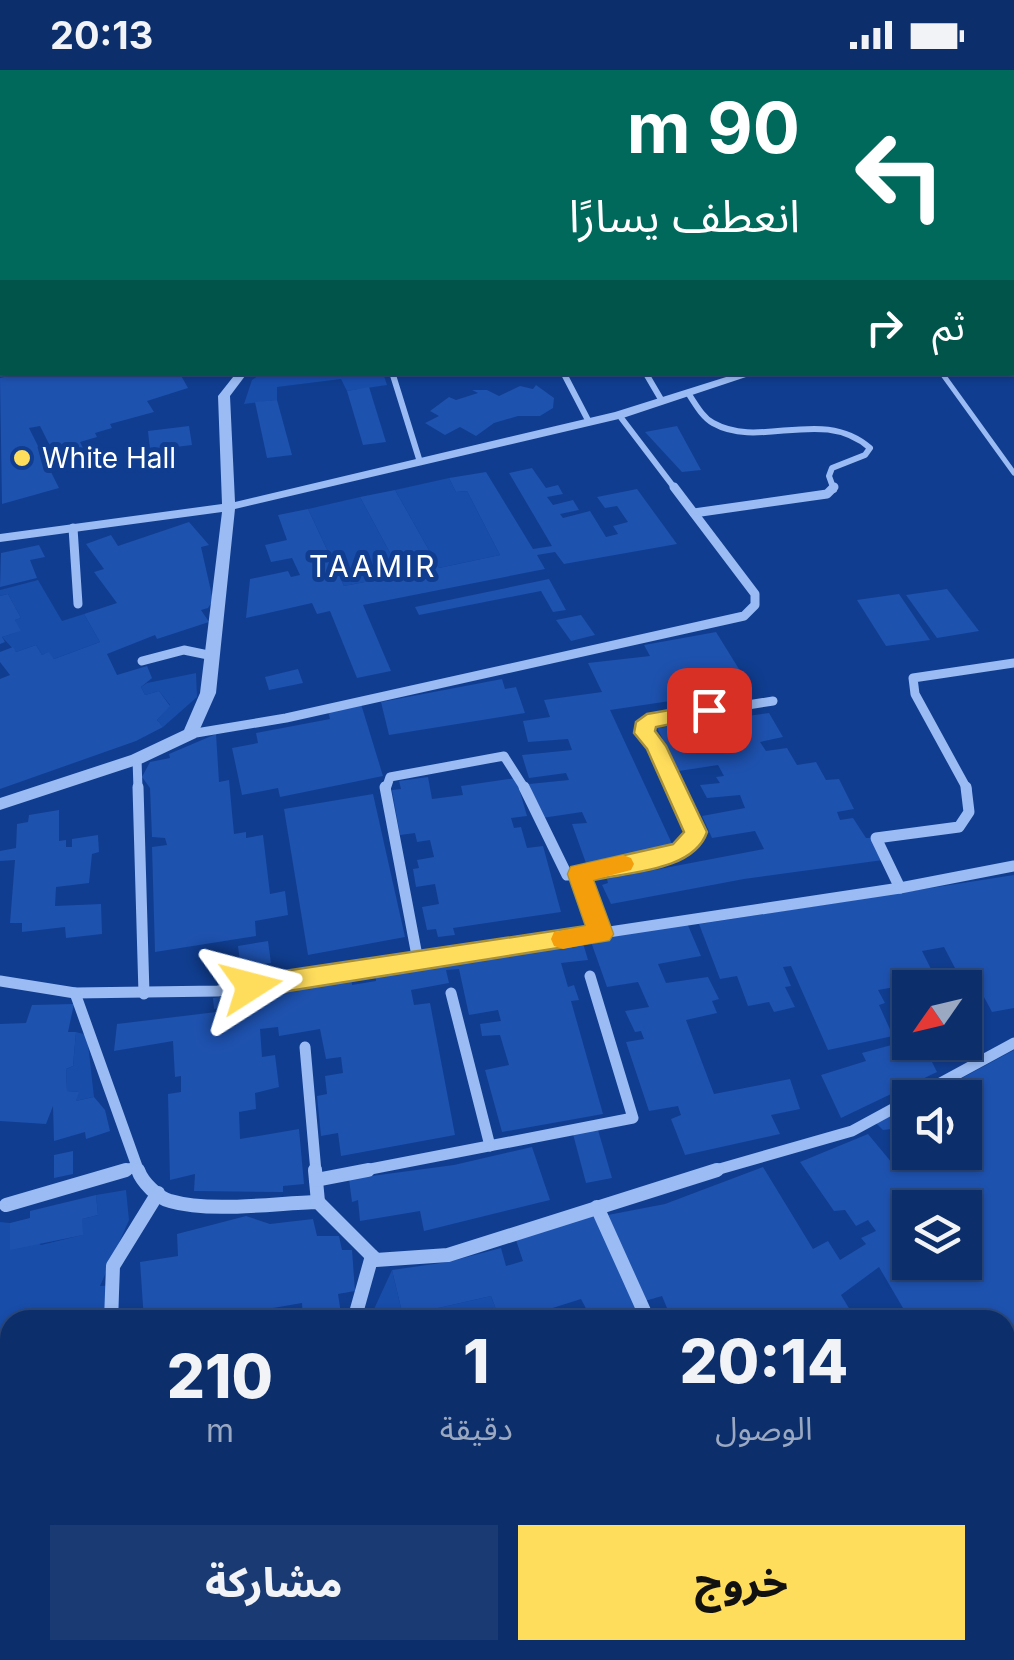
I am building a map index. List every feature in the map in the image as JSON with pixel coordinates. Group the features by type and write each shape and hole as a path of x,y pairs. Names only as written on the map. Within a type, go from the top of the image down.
{"street":[{"path":"190,734 208,692 229,507 224,396 241,375"},
{"path":"393,375 420,462"},
{"path":"565,375 589,422"},
{"path":"647,375 662,401"},
{"path":"0,538 229,507 619,415 746,375"},
{"path":"688,393 704,416 722,426 835,431 865,441 870,448 865,455 832,468 829,476 835,489 828,494 694,514"},
{"path":"0,804 137,759 190,734 286,718 744,616 755,605 755,594 619,415"},
{"path":"73,528 78,604"},
{"path":"142,661 184,650 213,656"},
{"path":"900,888 876,838 959,826 970,812 967,788 915,694 913,678 1014,663"},
{"path":"418,962 385,786 390,778 504,756 514,762 536,818 567,875 579,874 680,852 692,844 696,832 656,746 644,733 647,722 773,701"},
{"path":"137,759 144,994"},
{"path":"0,981 75,993 218,992 900,888 1014,866"},
{"path":"579,874 601,934"},
{"path":"316,1180 633,1118 590,976"},
{"path":"75,993 140,1179 167,1201 318,1202"},
{"path":"451,993 490,1146"},
{"path":"304,1048 318,1202 376,1260 448,1255 802,1142 852,1131 904,1099 1014,1043"},
{"path":"6,1205 136,1167"},
{"path":"111,1310 112,1266 158,1194"},
{"path":"597,1208 643,1310"},
{"path":"357,1310 372,1256"}],"lane":[{"path":"943,375 1014,473"}],"shaded area":[{"path":"259,375 384,375 387,385 347,391 341,379 277,387 277,400 244,404 252,380"},
{"path":"449,478 456,492 467,491 500,555 439,568 395,490"},
{"path":"360,497 402,575 344,586 308,509"},
{"path":"38,580 62,621 84,614 100,642 54,659 49,653 42,655 36,645 16,652 2,637 20,631 15,620 21,618 8,594 0,596 0,590"},
{"path":"196,673 197,697 163,727 157,720 170,705 159,691 145,695 141,687"},
{"path":"76,1032 87,1035 94,1097 76,1101 78,1092 67,1091 66,1069 73,1066"},
{"path":"126,1190 129,1220 100,1286 119,1285 119,1310 0,1310 0,1222 10,1223 41,1245 82,1235 82,1219 98,1215 96,1195"},
{"path":"392,1270 402,1310 374,1310"},
{"path":"491,1296 496,1310 429,1310"}],"building":[{"path":"181,375 188,388 147,401 154,412 110,424 112,428 95,433 97,437 80,442 84,450 56,458 40,426 29,428 59,488 2,504 0,378"},
{"path":"536,385 554,398 553,408 540,416 518,416 494,423 476,436 460,427 445,435 425,423 439,416 430,411 449,397 456,400 478,393 472,390 487,390 499,396 520,386 533,389"},
{"path":"369,387 386,442 363,445 347,391"},
{"path":"277,400 292,455 267,458 255,402"},
{"path":"189,426 192,445 150,450 148,431"},
{"path":"677,426 701,470 682,472 645,432"},
{"path":"532,468 546,488 558,485 563,494 547,497 553,505 573,500 579,510 560,514 563,518 590,511 606,537 618,534 613,526 628,522 617,506 605,508 597,497 637,489 677,544 564,564 555,552 537,555 545,569 363,605 391,671 357,678 330,611 317,614 312,603 246,618 250,579 288,571 291,577 300,575 292,558 271,562 265,545 287,540 278,515 308,509 344,586 402,575 360,497 395,490 439,568 500,555 467,491 456,492 449,478 486,472 533,549 552,546 509,473"},
{"path":"189,522 209,545 201,547 213,600 201,610 209,622 157,639 155,635 107,654 117,675 147,666 152,678 141,687 145,695 159,691 170,706 157,720 163,727 136,741 0,789 0,679 10,675 0,662 0,652 13,647 16,652 36,645 42,655 49,652 54,659 100,642 84,614 117,603 94,572 104,569 86,544 111,535 118,546"},
{"path":"39,545 45,557 30,560 37,578 0,587 1,553"},
{"path":"549,579 566,610 553,612 541,591 419,615 415,607"},
{"path":"947,589 979,631 937,638 906,595"},
{"path":"8,594 21,618 15,620 21,631 2,637 5,642 0,644 0,596"},
{"path":"899,594 930,640 886,646 857,600"},
{"path":"581,615 595,635 571,641 556,620"},
{"path":"716,632 742,674 690,683 697,697 610,710 674,848 587,866 572,824 587,823 582,812 542,818 529,784 569,780 566,773 529,778 522,755 572,750 568,739 528,742 523,721 550,717 544,700 602,692 588,663 650,656 644,645"},
{"path":"298,669 303,683 269,690 265,677"},
{"path":"502,679 505,689 516,687 525,713 389,735 381,702"},
{"path":"361,704 383,776 280,797 278,788 242,795 232,748 258,743 256,733 330,719 328,711"},
{"path":"769,713 783,737 760,742 766,751 787,748 797,765 816,762 826,780 839,779 854,809 837,812 840,820 853,818 866,838 871,838 883,860 744,879 611,904 602,885 608,883 607,879 764,849 755,831 712,838 702,816 745,808 740,795 707,798 700,785 720,783 716,777 724,776 718,765 679,771 657,728"},
{"path":"216,734 219,782 229,780 234,834 246,832 246,838 263,835 270,894 285,891 288,915 255,921 256,936 155,952 152,847 167,845 165,838 152,837 150,788 142,777 150,762 170,758 169,754"},
{"path":"428,777 432,799 463,795 461,786 516,778 527,816 511,818 514,828 521,827 527,848 543,846 561,912 453,928 455,935 438,937 436,929 427,930 422,907 439,904 435,884 416,887 413,869 419,868 417,860 434,857 430,840 417,842 415,833 400,835 392,790 401,789 399,781"},
{"path":"373,794 405,937 308,955 284,809"},
{"path":"59,810 59,841 66,840 66,847 72,847 72,839 98,835 99,852 92,854 89,883 56,887 55,906 101,904 102,934 66,938 65,927 22,932 22,923 10,923 15,860 0,861 0,851 16,848 17,824 28,822 29,815"},
{"path":"1014,875 1014,1008 992,1012 982,993 982,970 956,970 944,947 922,951 932,970 892,970 892,988 878,990 885,1003 879,1005 892,1036 828,1050 791,966 783,967 791,986 785,987 795,1007 774,1012 769,1002 748,1006 737,976 720,979 699,924"},
{"path":"687,923 701,956 658,964 666,983 708,977 719,999 712,1001 717,1013 686,1020 714,1094 790,1079 800,1109 771,1115 780,1134 685,1155 671,1119 681,1115 678,1106 649,1111 626,1042 644,1039 641,1031 635,1032 625,1011 649,1007 638,982 607,987 590,939"},
{"path":"268,941 271,963 248,966 240,962 238,946"},
{"path":"583,943 588,960 561,963 568,987 574,985 579,1000 571,1001 603,1114 502,1132 485,1070 509,1065 500,1035 482,1036 480,1024 501,1021 498,1010 469,1015 459,969 446,970 449,983 411,990 414,1005 430,1003 455,1135 341,1156 338,1133 321,1136 317,1096 327,1094 325,1076 343,1073 341,1057 326,1059 320,1029 279,1036 278,1027 260,1029 262,1057 275,1055 279,1087 255,1093 256,1109 239,1112 240,1139 299,1129 304,1184 283,1186 283,1192 194,1191 195,1174 170,1180 168,1094 181,1092 181,1076 175,1077 173,1041 114,1051 117,1024 233,1010 233,1006 214,1009 213,998 351,976 352,985 376,981 375,972"},
{"path":"74,1004 68,1032 76,1032 73,1066 66,1069 67,1091 79,1092 76,1101 94,1097 105,1110 110,1131 86,1139 85,1132 54,1141 53,1106 46,1124 0,1121 0,1024 26,1023 32,1005"},
{"path":"892,1045 892,1060 931,1060 937,1072 920,1080 892,1080 892,1094 841,1118 821,1075 866,1061 862,1053"},
{"path":"1014,1050 1014,1310 904,1310 879,1267 841,1295 850,1310 668,1310 662,1296 645,1301 608,1215 665,1204 763,1167 813,1249 828,1241 840,1260 866,1244 861,1238 876,1231 868,1220 856,1226 845,1210 834,1211 800,1162 868,1134 892,1163 892,1170 982,1170 982,1080 958,1080"},
{"path":"892,1115 892,1129 883,1130 876,1123"},
{"path":"598,1130 612,1178 586,1183 573,1134"},
{"path":"532,1147 550,1200 424,1231 420,1211 360,1221 358,1200 352,1202 349,1179 454,1165"},
{"path":"73,1151 73,1174 54,1178 54,1155"},
{"path":"96,1195 98,1215 82,1219 83,1235 10,1250 10,1223 30,1218 30,1211"},
{"path":"597,1211 639,1310 587,1310 581,1299 546,1310 496,1310 491,1296 429,1310 402,1310 392,1270 448,1262 501,1248 506,1266 523,1261 516,1240"},
{"path":"246,1216 270,1224 313,1219 317,1236 339,1236 342,1250 352,1250 355,1291 338,1294 340,1310 302,1310 302,1303 261,1310 143,1310 140,1262 178,1256 177,1234"}],"slow traffic":[{"path":"563,939 601,934 579,874 623,864"}],"place":[{"name":"White Hall","path":"22,458"}],"district":[{"name":"TAAMIR","path":"373,567"}],"route":[{"path":"251,986 601,934 579,874 680,852 692,844 696,832 656,746 644,733 647,722 709,710"}]}
